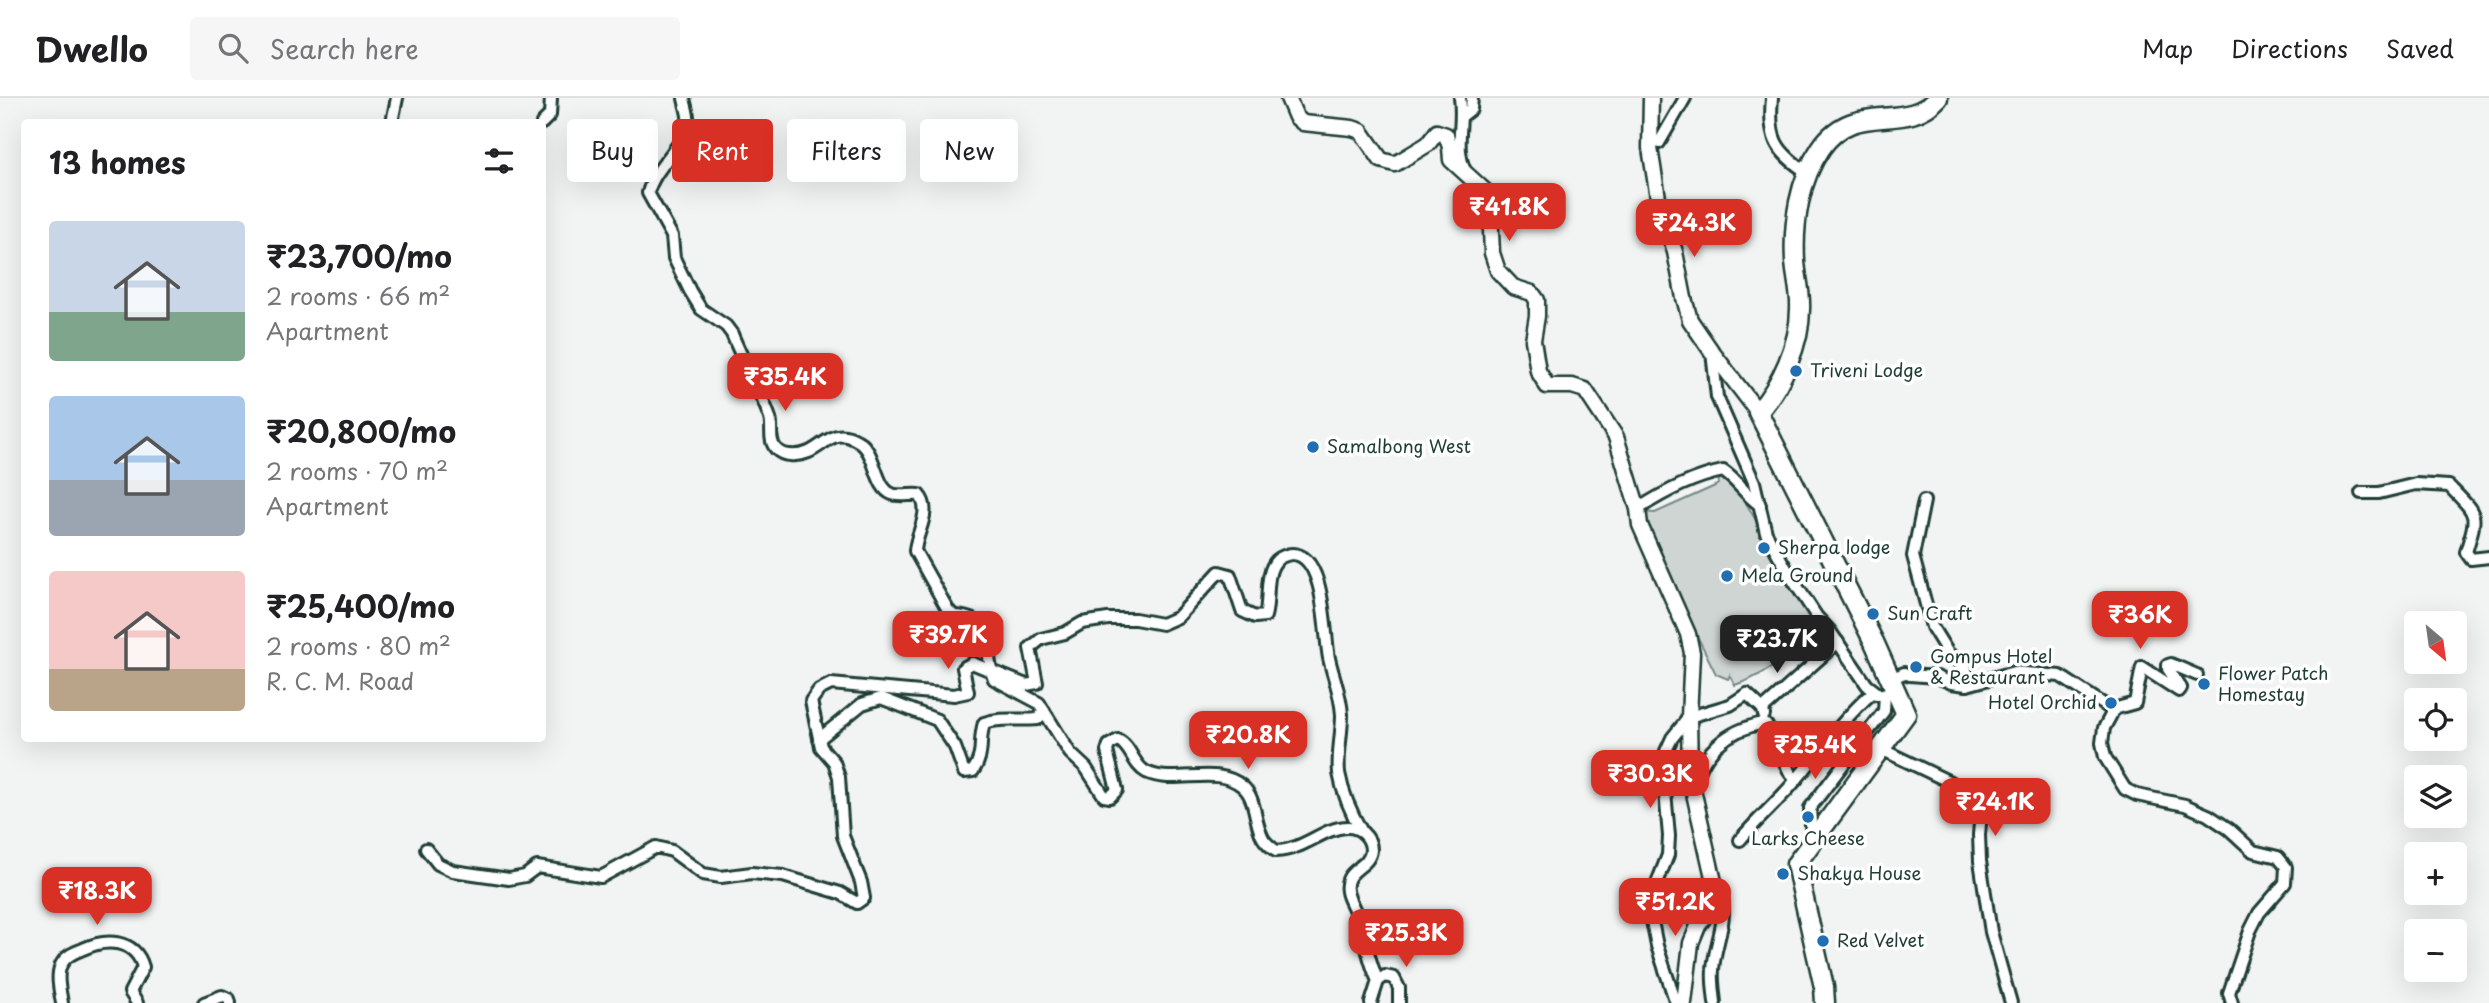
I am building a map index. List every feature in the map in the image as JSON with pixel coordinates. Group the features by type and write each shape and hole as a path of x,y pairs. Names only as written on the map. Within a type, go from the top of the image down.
{"main road":[{"path":"1825,1003 1824,987 1797,864 1906,714 1888,689 1758,412 1777,387 1799,324 1801,308 1795,261 1795,230 1800,196 1820,149 1832,134 1846,124 1860,119 1921,112 1938,98"}],"street":[{"path":"393,119 397,98"},
{"path":"546,119 550,115 551,98"},
{"path":"684,98 689,118 684,133 676,148 651,178 648,193 672,236 674,258 690,291 701,309 726,326 732,334 771,420 771,440 776,449 785,455 801,456 811,453 831,437 841,434 863,443 870,452 881,483 887,491 893,495 919,495 926,510 915,551 948,610 954,616 969,617 978,622 987,639 994,679 1039,703 1070,753 1086,768 1104,796 1110,797 1117,790 1107,751 1109,745 1118,740 1124,742 1137,764 1146,772 1177,777 1222,777 1244,787 1250,797 1262,839 1276,851 1287,851 1344,827 1356,827 1362,832"},
{"path":"1288,98 1296,117 1303,123 1361,131 1381,160 1395,164 1428,144 1437,132 1446,135 1451,160 1485,191 1490,208 1492,253 1498,271 1513,286 1532,293 1537,300 1533,340 1538,371 1547,386 1572,386 1585,390 1616,438 1638,509 1640,525 1688,634 1692,653 1690,776 1715,886 1721,893 1724,909 1723,929 1712,973 1715,1003"},
{"path":"1460,98 1462,116 1459,149 1465,172"},
{"path":"1462,116 1471,109 1472,98"},
{"path":"1651,98 1650,148 1659,204 1675,252 1690,320 1758,412"},
{"path":"1659,143 1685,98"},
{"path":"1772,98 1770,119 1774,141 1788,159 1808,173"},
{"path":"1712,352 1717,397 1754,482 1766,533 1791,578 1867,685 1888,689"},
{"path":"1638,509 1659,495 1687,482 1723,471 1734,478 1747,496 1760,505"},
{"path":"2361,493 2379,494 2416,484 2449,486 2474,513 2475,523 2466,552 2471,559 2489,558"},
{"path":"1924,501 1913,556 1932,627 1948,653 1966,668 1967,685"},
{"path":"426,849 438,864 453,872 509,879 525,876 537,867 601,877 656,848 671,851 703,874 721,877 752,873 783,876 840,893 857,903 864,898 844,836 839,777 834,762 821,747 811,701 819,690 831,684 954,695 968,692 963,668 972,663 1026,685 1037,682 1030,648 1041,639 1065,633 1082,623 1135,620 1162,624 1178,617 1219,572 1230,575 1242,611 1255,617 1265,616 1270,575 1278,560 1290,554 1300,556 1309,563 1324,607 1329,659 1337,682 1342,712 1339,769 1343,793 1371,850 1369,857 1351,874 1347,884 1348,895 1362,927 1378,981"},
{"path":"1763,709 1838,642"},
{"path":"2197,675 2168,665 2181,688 2179,691 2142,667 2135,704 2111,712 2104,728 2102,743 2105,757 2125,789 2137,795 2185,805 2208,815 2230,829 2253,851 2278,857 2286,867 2285,883 2259,913 2250,931 2229,993 2232,1003"},
{"path":"1740,840 1796,780 1826,741 1862,702 1872,693 1888,689 1904,673 1937,677 1951,683 1967,685 2014,672 2060,676 2090,694 2111,712"},
{"path":"1812,843 1810,808 1884,711 1888,689"},
{"path":"1676,1003 1657,946 1651,916 1657,883 1668,855 1669,836 1663,770 1666,751 1672,738 1689,717 1730,705 1747,694 1763,709 1767,726 1796,780"},
{"path":"819,739 862,704 881,698 937,720 955,747 964,772 973,771 980,760 984,723 996,719 1038,719 1044,711"},
{"path":"1693,795 1699,769 1710,751 1748,726 1764,723 1767,726"},
{"path":"1881,749 1973,796 1982,812 1980,861 1991,932 2011,1003"},
{"path":"1684,1003 1691,943 1698,926 1721,893"},
{"path":"62,1003 58,977 60,966 68,956 93,944 111,941 124,945 140,957 143,967 130,992 137,1003"},
{"path":"1371,1003 1378,981 1385,976 1394,978 1399,988 1399,1003"},
{"path":"204,1003 222,996 229,999 230,1003"}],"shaded area":[{"name":"Mela Ground","path":"1720,476 1736,485 1815,626 1780,662 1735,685 1730,675 1728,679 1716,674 1642,525 1642,512 1655,513 1715,486"}],"place":[{"name":"Triveni Lodge","path":"1796,371"},
{"name":"Samalbong West","path":"1313,447"},
{"name":"Sherpa lodge","path":"1764,548"},
{"name":"Mela Ground","path":"1727,576"},
{"name":"Sun Craft","path":"1873,614"},
{"name":"Gompus Hotel & Restaurant","path":"1916,667"},
{"name":"Flower Patch Homestay","path":"2204,684"},
{"name":"Hotel Orchid","path":"2111,703"},
{"name":"Larks Cheese","path":"1808,817"},
{"name":"Shakya House","path":"1783,874"},
{"name":"Red Velvet","path":"1823,941"}]}
